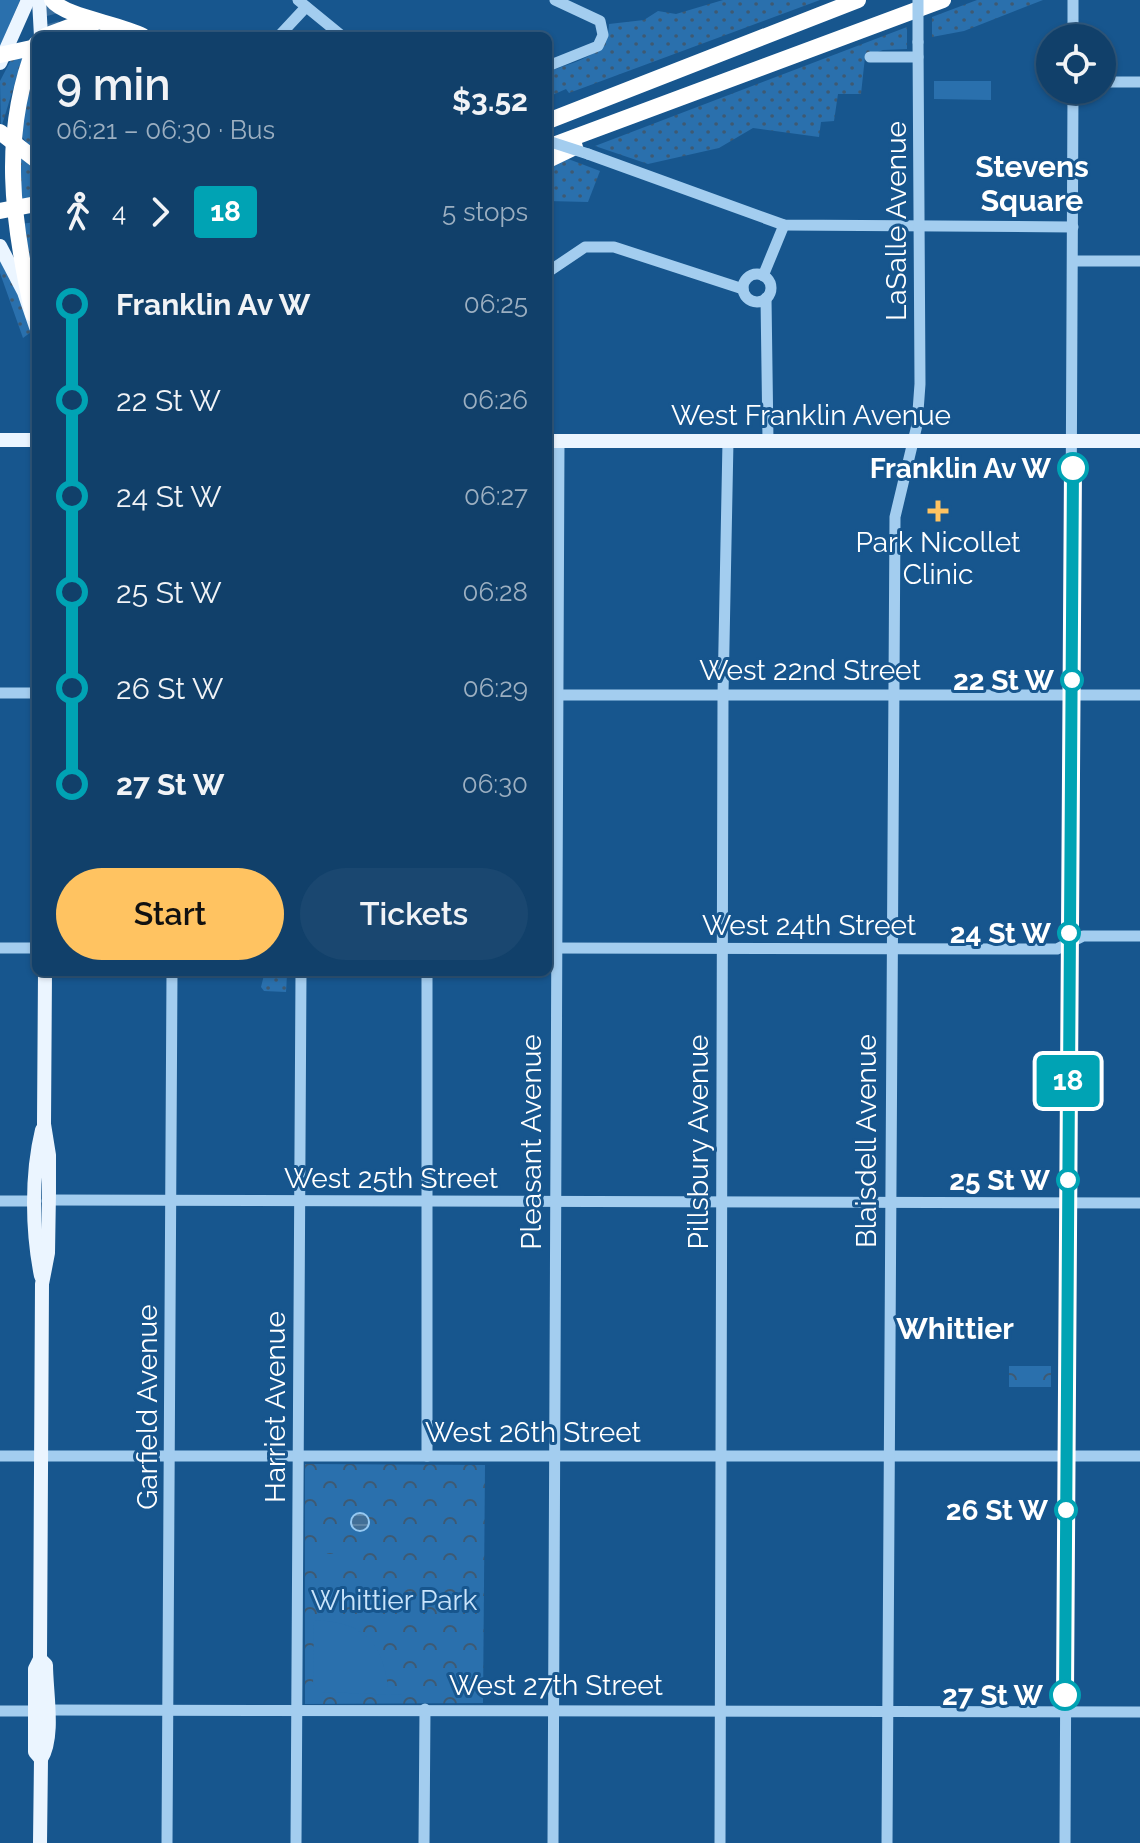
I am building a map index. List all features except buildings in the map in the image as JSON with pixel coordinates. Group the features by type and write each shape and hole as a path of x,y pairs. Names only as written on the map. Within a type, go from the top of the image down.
{"highway":[{"path":"52,0 68,13 119,25 134,32"},
{"path":"552,119 858,0"},
{"path":"552,143 701,92 943,0"},
{"path":"55,32 73,26 119,25"},
{"path":"0,55 32,46"},
{"path":"32,55 10,108 3,164 8,217 32,312"},
{"path":"552,111 684,68"},
{"path":"552,158 701,92"},
{"path":"0,132 32,157"},
{"path":"0,211 32,205"}],"main road":[{"path":"0,63 28,0"},
{"path":"39,0 43,32"},
{"path":"0,246 32,316"},
{"path":"0,440 32,440"},
{"name":"West Franklin Avenue","path":"553,441 1140,441"},
{"path":"40,1843 41,1759 35,1752 41,1710 35,1666 40,1659 42,1284 36,1254 43,1200 36,1154 44,1124 45,976"}],"street":[{"path":"552,64 598,46 603,35 600,21 555,0"},
{"name":"LaSalle Avenue","path":"912,441 920,384 918,0"},
{"path":"1073,0 1073,24"},
{"path":"282,32 302,4 337,32"},
{"path":"870,57 918,57"},
{"path":"1116,82 1140,82"},
{"path":"1065,1843 1073,104"},
{"path":"552,145 588,154 784,225 1073,227"},
{"path":"763,276 784,225"},
{"path":"552,269 585,247 614,247 743,289 753,301 766,298"},
{"path":"1073,261 1140,261"},
{"path":"743,289 747,278 763,276"},
{"path":"763,276 771,286 766,298 768,441"},
{"name":"Pleasant Avenue","path":"553,441 553,1843"},
{"name":"Pillsbury Avenue","path":"720,1843 723,695 728,441"},
{"name":"Blaisdell Avenue","path":"887,1843 895,517 912,441"},
{"path":"0,693 32,693"},
{"name":"West 22nd Street","path":"553,695 1140,695"},
{"name":"West 24th Street","path":"552,948 1057,949 1083,936 1140,936"},
{"path":"0,948 32,948"},
{"name":"Garfield Avenue","path":"167,1843 172,976"},
{"name":"Harriet Avenue","path":"296,1843 301,976"},
{"path":"427,976 427,1453"},
{"name":"West 25th Street","path":"0,1201 1140,1203"},
{"name":"West 26th Street","path":"0,1456 427,1453 554,1456 1140,1456"},
{"path":"424,1843 425,1709"},
{"name":"West 27th Street","path":"0,1711 720,1709 1140,1712"}],"green space":[{"path":"0,0 20,0 0,47"},
{"path":"723,0 820,0 569,93 566,89 552,95 552,71 597,51 607,35 609,24 644,20 658,11 676,14"},
{"path":"977,0 1043,0 964,31 932,37 932,17"},
{"path":"907,27 907,49 883,50 865,57 861,94 838,94 834,121 821,122 819,137 753,128 719,148 648,164 595,146"},
{"path":"24,54 1,128 0,81 13,56"},
{"path":"32,61 32,150 11,121"},
{"path":"934,81 991,81 991,100 934,99"},
{"path":"17,156 32,166 32,199 9,202"},
{"path":"563,157 600,171 588,202 552,201 552,163"},
{"path":"32,223 32,289 13,225"},
{"path":"0,257 19,292 31,332 23,338 0,273"},
{"path":"264,976 287,976 286,992 264,991 261,987"},
{"path":"1009,1366 1051,1366 1051,1387 1009,1387"},
{"name":"Whittier Park","path":"305,1464 485,1465 483,1703 305,1704"},
{"path":"317,1554 338,1554 338,1592 317,1592"},
{"path":"314,1620 345,1625 367,1637 381,1657 388,1687 402,1687 402,1695 321,1692 313,1685"}],"shaded area":[{"path":"360,1513 369,1522 360,1531 351,1522"}],"tunnel":[{"path":"45,0 53,32"}],"bus line":[{"name":"18","path":"1065,1695 1073,468"}],"place":[{"name":"Franklin Av W","path":"1073,468"},
{"name":"Park Nicollet Clinic","path":"938,511"},
{"name":"22 St W","path":"1072,680"},
{"name":"24 St W","path":"1069,933"},
{"name":"25 St W","path":"1068,1180"},
{"name":"26 St W","path":"1066,1510"},
{"name":"27 St W","path":"1065,1695"}],"district":[{"name":"Stevens Square","path":"1032,183"},
{"name":"Whittier","path":"955,1328"}]}
